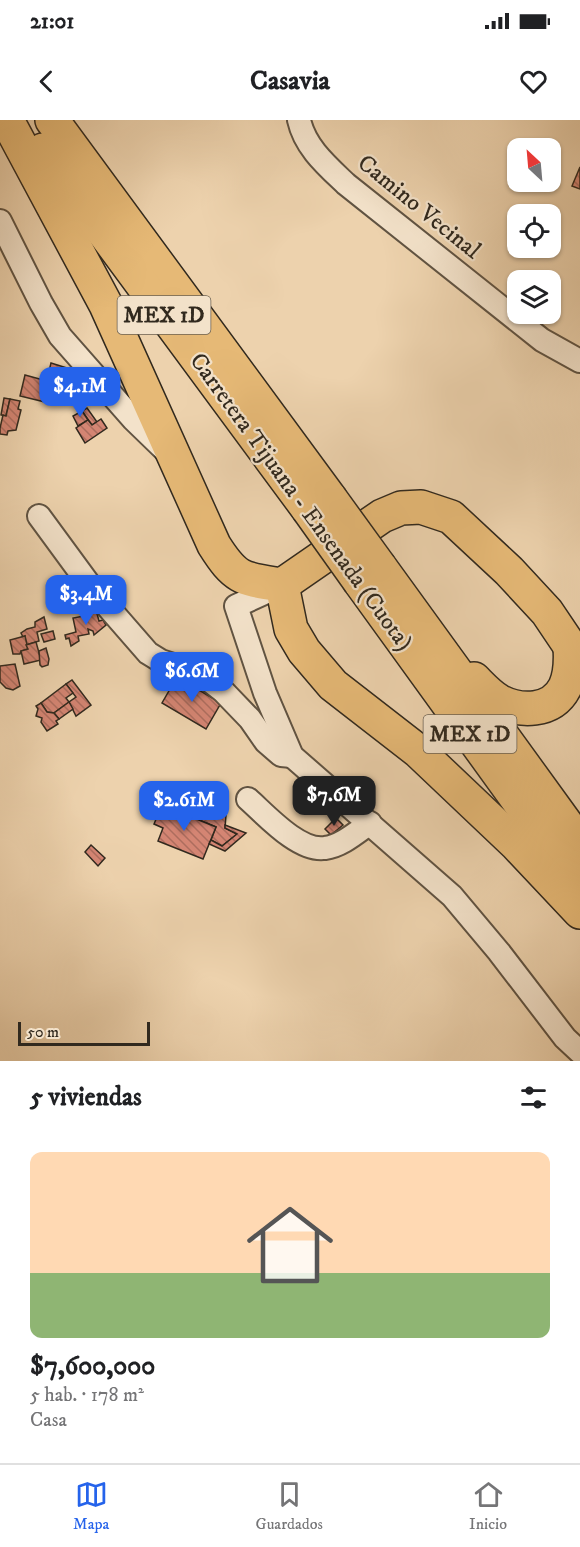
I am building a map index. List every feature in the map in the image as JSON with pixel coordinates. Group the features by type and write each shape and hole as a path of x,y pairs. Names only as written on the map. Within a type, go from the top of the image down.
{"highway":[{"path":"7,120 106,305 214,545 232,572 247,580 282,585 382,516 401,508 421,507 450,517 471,534 509,571 577,646 561,694 551,702 532,709 499,701 446,656"},
{"name":"Carretera Tijuana - Ensenada (Cuota)","path":"20,120 319,503"},
{"name":"Carretera Tijuana - Ensenada (Cuota)","path":"52,120 370,574 580,886"},
{"name":"Carretera Tijuana - Ensenada (Cuota)","path":"370,574 446,656 580,843"},
{"path":"282,585 291,629 304,651 333,686 418,751 516,844 580,912"}],"street":[{"name":"Camino Vecinal","path":"299,120 309,145 346,184 542,340 580,361"},
{"path":"0,221 60,336 133,419 174,458"},
{"path":"39,516 94,591 148,653 161,662 201,674 223,691 250,719 266,742 281,755 292,756"},
{"path":"214,545 265,693 292,756 452,896 499,952 565,1038 580,1052"},
{"path":"236,606 282,585"},
{"path":"248,799 296,840 312,848 326,848 343,842 370,823"}],"building":[{"path":"580,167 580,189 572,186"},
{"path":"51,363 67,368 62,390 48,387 49,384 46,384"},
{"path":"25,375 47,381 46,384 49,384 45,402 20,396"},
{"path":"4,398 10,399 6,416 1,415"},
{"path":"10,399 20,401 18,409 21,410 16,430 8,431 7,435 0,434 3,415 6,416"},
{"path":"87,408 97,422 92,425 82,411"},
{"path":"82,411 88,420 78,426 73,416"},
{"path":"101,419 107,428 85,443 76,428 88,420 92,425"},
{"path":"96,610 99,621 103,620 106,625 94,635 93,631 88,629 89,634 78,636 79,641 71,646 69,638 66,639 65,635 76,632 73,618"},
{"path":"44,617 47,629 37,632 39,641 26,645 25,636 23,637 21,633 35,627 35,622"},
{"path":"53,631 55,639 44,642 41,634"},
{"path":"25,636 28,649 21,651 20,654 13,654 10,640"},
{"path":"36,642 41,660 24,664 21,651 28,649 26,645"},
{"path":"46,648 48,665 42,667 39,651"},
{"path":"15,664 20,686 13,690 6,688 0,682 0,666"},
{"path":"177,677 221,703 206,729 162,703"},
{"path":"72,680 91,705 76,716 69,702 76,697 66,684"},
{"path":"66,684 73,693 66,698 69,702 54,713 47,712 41,703"},
{"path":"69,702 73,709 59,719 54,713"},
{"path":"41,703 47,712 54,713 59,719 56,721 58,724 47,731 41,722 42,718 36,716 38,709 36,706"},
{"path":"173,790 226,815 225,828 237,834 222,846 211,840 216,827 165,806"},
{"path":"162,805 216,827 203,859 158,841 163,828 154,824"},
{"path":"336,818 343,825 331,835 325,829"},
{"path":"225,825 246,833 225,851 209,844 211,840 222,846 237,834 225,828"},
{"path":"91,845 105,858 98,866 85,852"}]}
